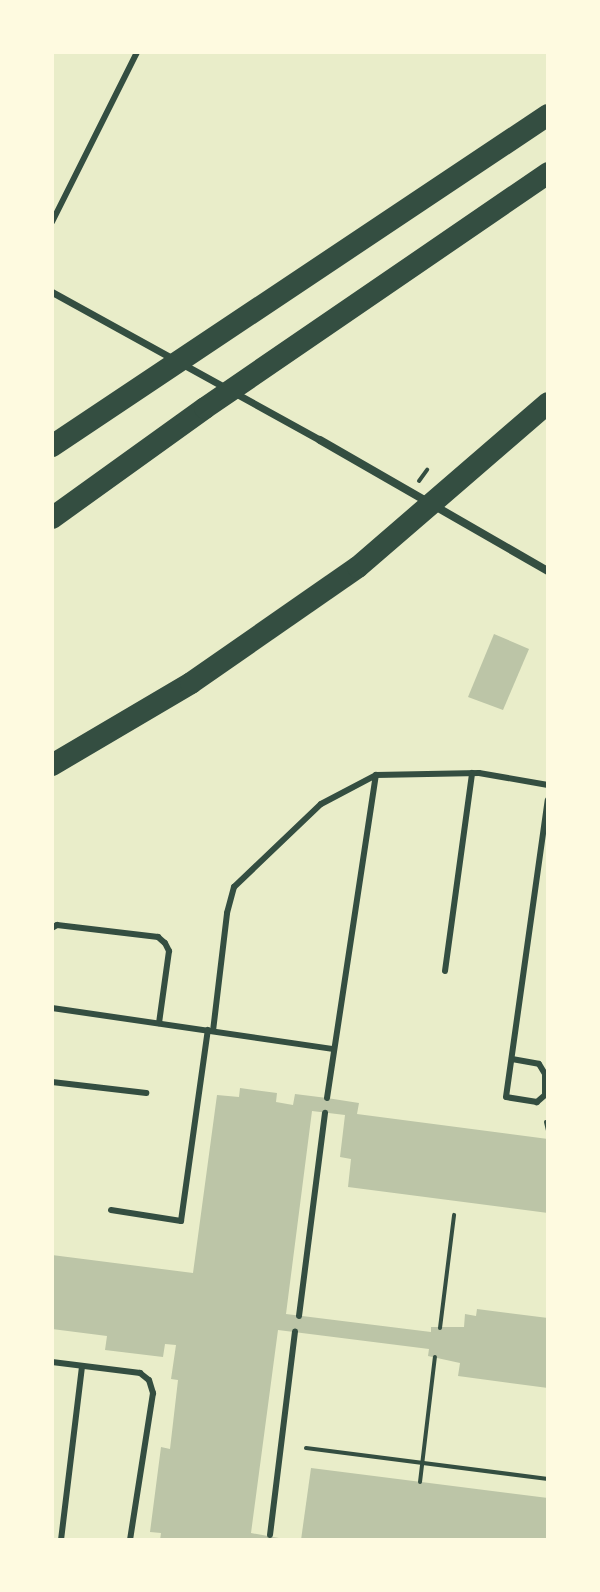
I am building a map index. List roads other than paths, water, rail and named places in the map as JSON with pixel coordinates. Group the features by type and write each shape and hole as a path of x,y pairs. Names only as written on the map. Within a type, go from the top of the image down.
{"highway":[{"path":"52,446 548,115"},
{"path":"52,518 205,408 548,173"},
{"path":"52,426 131,392"},
{"path":"52,765 191,683 358,567 548,403"}],"street":[{"path":"52,292 548,571"}],"lane":[{"path":"52,222 137,52"},
{"path":"445,971 472,773"},
{"path":"111,1210 181,1221 227,913 234,887 321,804 376,775 472,773 548,785"},
{"path":"327,1098 332,1049 376,775"},
{"path":"512,1059 539,1064 545,1074 545,1095 537,1102 506,1097 548,800"},
{"path":"52,928 57,925 158,937 165,943 169,951 159,1023"},
{"path":"52,1008 332,1049"},
{"path":"52,1082 146,1093"},
{"path":"299,1316 325,1113"},
{"path":"270,1535 295,1332"},
{"path":"52,1362 140,1373 149,1380 153,1393 130,1540"},
{"path":"61,1540 82,1366"}]}
